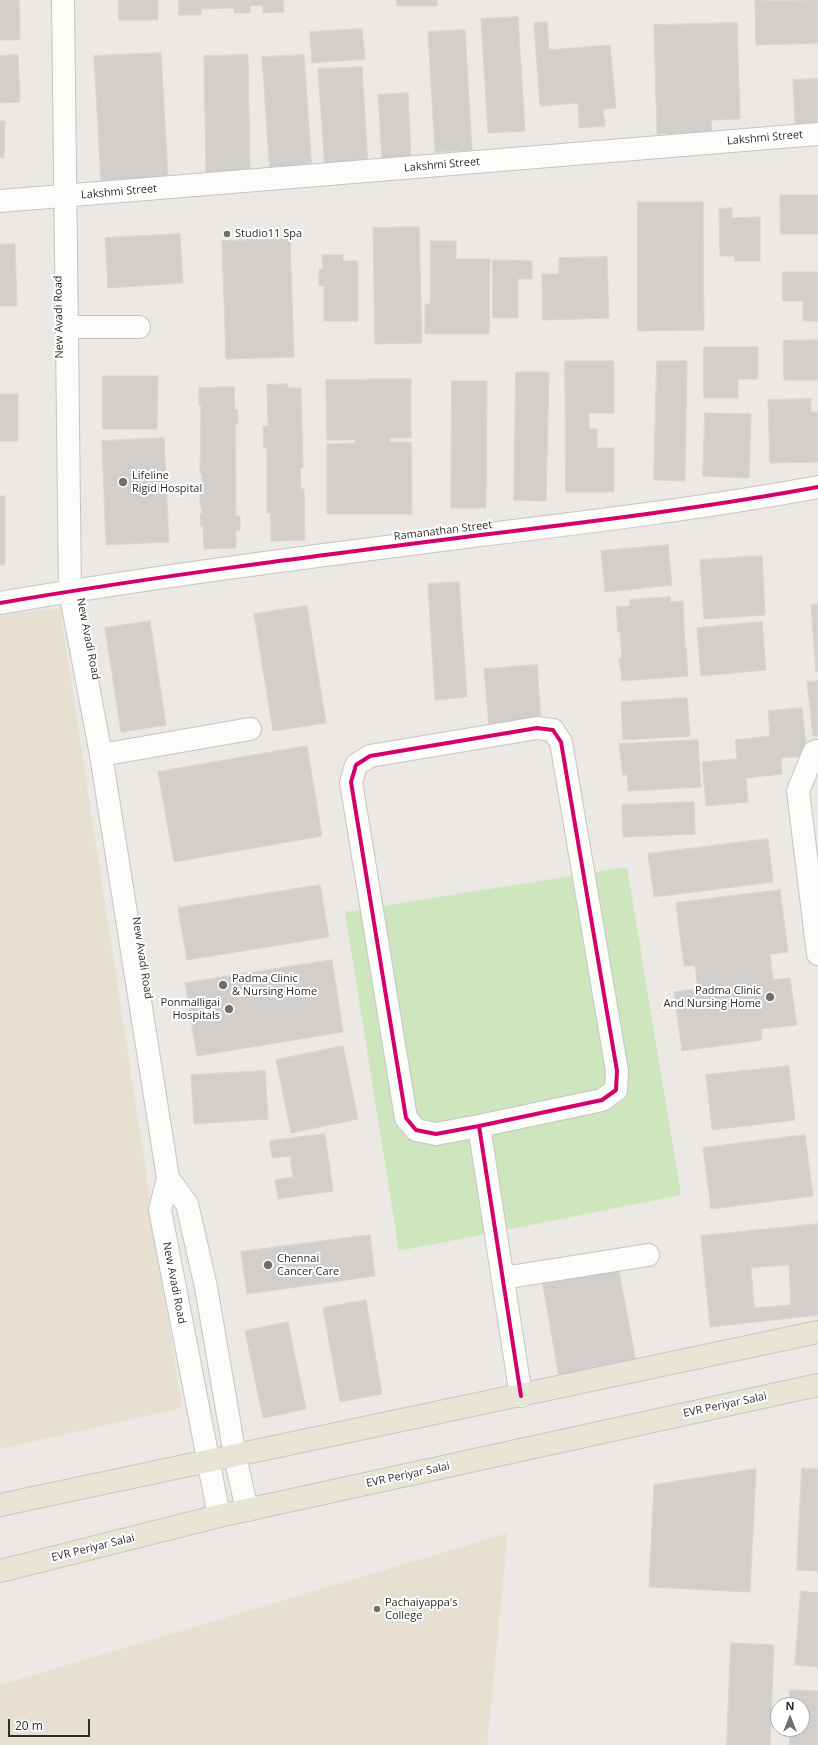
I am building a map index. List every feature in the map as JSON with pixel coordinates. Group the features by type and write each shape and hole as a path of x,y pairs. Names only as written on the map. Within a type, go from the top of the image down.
{"main road":[{"path":"0,1505 818,1332"},
{"name":"EVR Periyar Salai","path":"0,1571 219,1516 818,1385"}],"street":[{"name":"New Avadi Road","path":"63,0 70,591 101,754 168,1178 160,1210 207,1462 219,1516"},
{"name":"Lakshmi Street","path":"0,201 66,197 818,134"},
{"path":"68,327 139,327"},
{"name":"Ramanathan Street","path":"0,602 319,556 579,523 780,494 818,487"},
{"path":"537,728 553,730 561,742 617,1070 616,1090 602,1100 479,1126 436,1134 416,1130 406,1118 351,782 356,765 370,756 537,728"},
{"path":"101,754 250,729"},
{"path":"818,751 814,752 798,791 818,954"},
{"path":"479,1126 521,1396"},
{"path":"168,1178 187,1204 206,1287 235,1456 247,1510"},
{"path":"503,1278 648,1255"}],"shaded area":[{"path":"60,608 182,1408 0,1449 0,615"},
{"name":"Pachaiyappa's College","path":"508,1533 487,1745 0,1745 0,1685"}],"green space":[{"path":"627,867 681,1195 399,1251 345,912"}],"building":[{"path":"0,0 19,0 20,40 0,40"},
{"path":"119,0 158,0 158,20 119,20"},
{"path":"179,0 283,0 284,12 263,13 263,5 250,6 250,13 234,13 234,8 201,9 201,15 179,15"},
{"path":"397,0 437,0 437,6 397,6"},
{"path":"818,0 818,43 756,45 755,1"},
{"path":"518,17 525,131 488,133 481,19"},
{"path":"547,22 549,50 610,45 616,108 603,109 605,126 579,128 578,103 540,106 534,23"},
{"path":"737,23 740,119 711,120 712,132 657,134 654,25"},
{"path":"362,29 365,59 312,63 310,32"},
{"path":"465,30 472,150 435,152 428,32"},
{"path":"161,53 168,177 101,181 94,56"},
{"path":"18,55 20,102 0,103 0,56"},
{"path":"248,55 250,174 206,175 204,56"},
{"path":"304,55 312,171 270,174 262,57"},
{"path":"362,67 368,167 325,170 318,69"},
{"path":"818,79 818,123 795,124 793,80"},
{"path":"408,93 411,157 382,159 378,95"},
{"path":"0,121 5,121 4,158 0,158"},
{"path":"780,195 818,195 818,234 781,234"},
{"path":"638,202 703,202 704,330 638,331"},
{"path":"732,208 732,218 760,217 760,261 735,261 735,256 720,256 719,209"},
{"path":"419,227 422,343 375,344 373,228"},
{"path":"180,234 183,283 108,288 105,238"},
{"path":"290,239 294,357 226,359 222,241"},
{"path":"431,241 456,241 456,259 490,259 489,334 425,334 425,304 430,304"},
{"path":"15,244 17,306 0,306 0,245"},
{"path":"322,255 343,255 343,261 358,261 358,321 324,321 324,286 319,286 319,269 323,269"},
{"path":"607,257 609,318 543,320 542,274 559,274 559,258"},
{"path":"493,260 532,261 532,279 518,279 518,318 493,318"},
{"path":"783,272 818,272 818,321 803,321 803,301 783,301"},
{"path":"818,340 818,380 784,380 783,341"},
{"path":"704,347 758,347 758,379 738,379 738,398 704,398"},
{"path":"565,361 614,361 614,413 589,413 589,429 597,429 597,448 614,448 614,492 566,492"},
{"path":"657,361 687,361 685,481 654,480"},
{"path":"516,372 549,372 546,501 514,500"},
{"path":"103,376 158,376 157,429 103,429"},
{"path":"411,379 411,438 389,438 389,442 411,442 412,514 327,514 327,444 355,443 355,440 327,440 326,380"},
{"path":"452,381 487,381 486,508 451,508"},
{"path":"288,384 288,388 301,388 303,468 300,468 301,489 304,489 305,540 271,541 271,513 267,513 267,448 264,448 263,426 268,426 267,385"},
{"path":"234,387 235,410 238,410 238,424 235,424 236,516 240,516 240,531 236,531 236,548 204,549 203,526 201,526 200,514 202,514 202,507 200,507 200,484 202,484 202,473 200,473 201,405 199,405 199,388"},
{"path":"0,394 18,394 18,441 0,441"},
{"path":"811,399 811,412 818,412 818,462 770,463 768,400"},
{"path":"705,413 751,414 749,478 703,476"},
{"path":"164,438 169,542 106,545 102,441"},
{"path":"0,496 5,496 5,565 0,565"},
{"path":"668,545 672,585 605,592 601,551"},
{"path":"762,556 765,615 704,619 700,560"},
{"path":"459,582 467,697 435,700 428,584"},
{"path":"670,597 670,602 683,601 688,676 622,681 619,658 622,658 620,632 618,632 616,607 630,606 630,600"},
{"path":"818,604 818,671 816,672 811,605"},
{"path":"307,606 326,723 273,731 254,614"},
{"path":"150,621 166,725 121,732 105,628"},
{"path":"762,622 766,670 701,676 697,628"},
{"path":"537,665 541,720 489,724 484,669"},
{"path":"818,681 818,736 813,736 807,682"},
{"path":"687,698 690,736 623,740 621,702"},
{"path":"802,708 807,756 781,758 782,774 746,778 748,802 706,806 702,762 737,759 735,740 770,736 768,711"},
{"path":"698,740 701,787 628,791 627,775 623,775 619,744"},
{"path":"307,746 322,836 174,862 158,772"},
{"path":"694,802 695,834 623,837 622,805"},
{"path":"768,839 773,882 654,897 648,854"},
{"path":"320,885 329,937 187,960 178,908"},
{"path":"780,890 788,952 770,954 773,980 790,978 797,1025 761,1029 762,1040 682,1051 674,992 698,989 695,965 684,966 676,903"},
{"path":"332,960 343,1032 197,1056 185,983"},
{"path":"343,1046 358,1119 291,1133 276,1060"},
{"path":"789,1066 795,1120 712,1130 706,1075"},
{"path":"265,1071 268,1119 194,1124 191,1075"},
{"path":"325,1134 333,1191 278,1199 275,1180 293,1177 290,1156 272,1158 270,1141"},
{"path":"805,1135 813,1196 711,1209 703,1148"},
{"path":"818,1224 818,1315 710,1327 701,1236","holes":["789,1265 791,1305 754,1308 751,1268"]},
{"path":"370,1235 375,1276 247,1294 241,1252"},
{"path":"618,1266 636,1362 559,1377 542,1280"},
{"path":"366,1300 382,1394 340,1402 323,1308"},
{"path":"288,1322 306,1409 263,1418 245,1331"},
{"path":"802,1468 818,1469 818,1571 797,1570"},
{"path":"756,1469 750,1592 649,1587 654,1485"},
{"path":"801,1591 818,1593 818,1667 795,1665"},
{"path":"731,1643 774,1645 772,1697 770,1697 770,1745 727,1745"},
{"path":"790,1690 818,1691 818,1745 789,1745 790,1737 810,1737 810,1697 790,1697"}],"cycle path":[{"path":"0,603 236,567 689,508 818,487"},
{"path":"479,1126 436,1134 416,1130 406,1118 351,782 356,765 370,756 537,728 553,730 561,742 617,1071 616,1090 602,1100 479,1126 521,1396"}],"place":[{"name":"Studio11 Spa","path":"227,234"},
{"name":"Lifeline Rigid Hospital","path":"123,482"},
{"name":"Padma Clinic & Nursing Home","path":"223,985"},
{"name":"Padma Clinic And Nursing Home","path":"770,997"},
{"name":"Ponmalligai Hospitals","path":"229,1009"},
{"name":"Chennai Cancer Care","path":"268,1265"},
{"name":"Pachaiyappa's College","path":"377,1609"}]}
